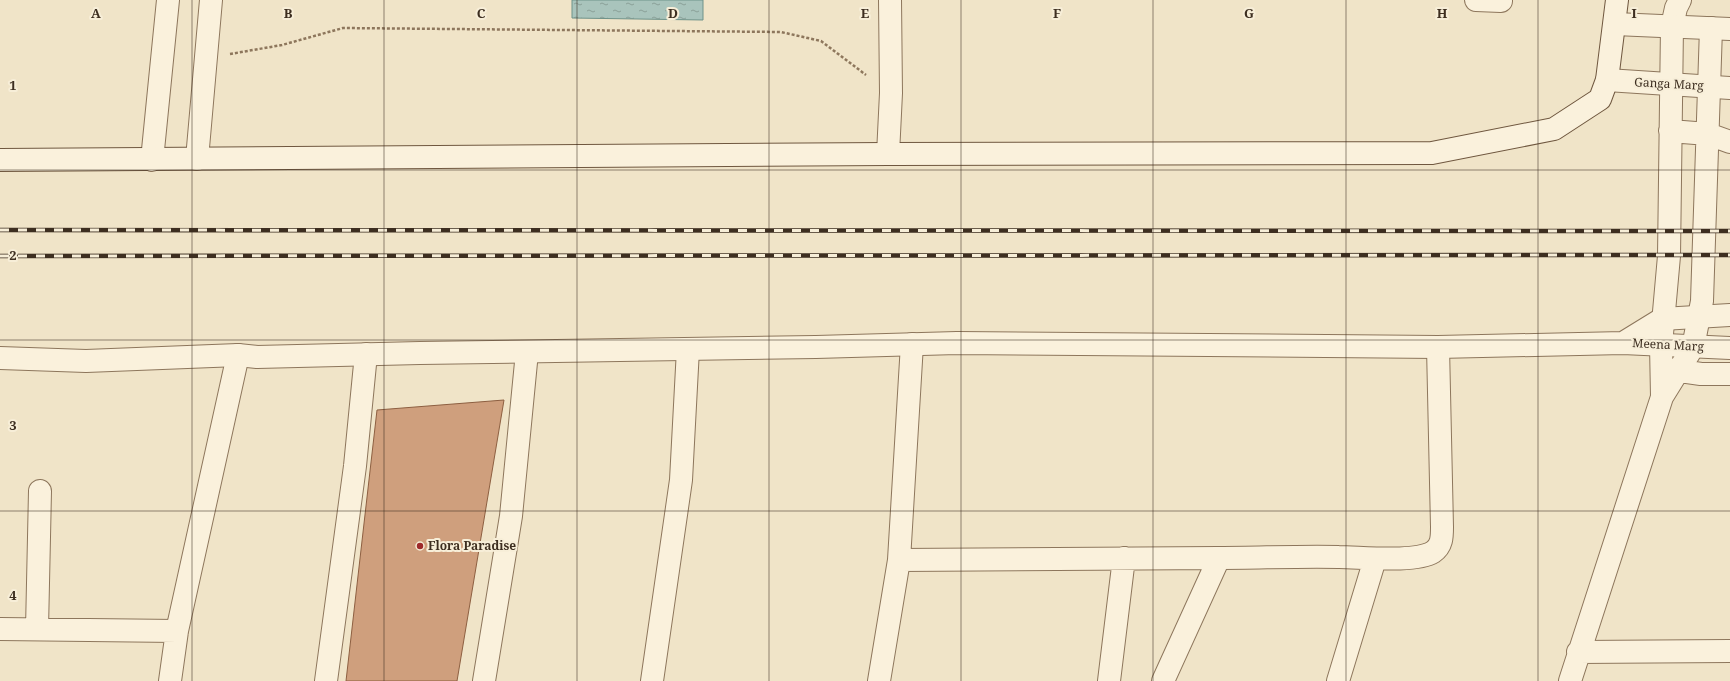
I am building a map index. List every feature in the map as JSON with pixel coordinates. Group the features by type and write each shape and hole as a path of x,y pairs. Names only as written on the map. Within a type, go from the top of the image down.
{"street":[{"path":"152,160 168,0"},
{"path":"197,159 211,0"},
{"path":"888,154 891,93 890,0"},
{"path":"1476,0 1501,1"},
{"path":"0,160 888,154 1432,153 1554,129 1600,99 1607,80 1617,0"},
{"path":"1670,369 1661,345 1662,319 1669,256 1672,26 1676,8 1680,0"},
{"path":"1570,681 1578,652 1670,369 1693,347 1702,301 1709,86 1720,28 1615,24"},
{"name":"Ganga Marg","path":"1607,80 1730,88"},
{"path":"1670,131 1708,134 1730,142"},
{"path":"1662,319 1730,315"},
{"name":"Meena Marg","path":"1623,343 1662,319"},
{"path":"0,358 86,361 238,355 257,357 912,344 1109,343 1438,346 1623,343"},
{"name":"Meena Marg","path":"1623,343 1730,348"},
{"path":"879,681 900,560 912,344"},
{"path":"900,560 1338,557 1375,559 1420,556 1433,552 1441,543 1442,527 1438,346"},
{"path":"652,681 681,480 688,349"},
{"path":"484,681 511,516 527,352"},
{"path":"326,681 355,466 366,354"},
{"path":"170,681 177,631 238,355"},
{"path":"1670,369 1701,374 1730,374"},
{"path":"38,630 40,491"},
{"path":"1109,681 1124,558"},
{"path":"1163,681 1219,558"},
{"path":"1338,681 1375,559"},
{"path":"0,629 177,631"},
{"path":"1578,652 1730,651"}],"path":[{"path":"206,58 282,46 343,28 781,32 821,41 891,93"}],"water":[{"path":"572,0 703,0 703,20 572,18"}],"building":[{"name":"Flora Paradise","path":"504,400 457,681 346,681 377,410"}],"railway":[{"path":"0,230 1730,231"},
{"path":"0,256 1730,255"}],"place":[{"name":"Flora Paradise","path":"420,546"}]}
